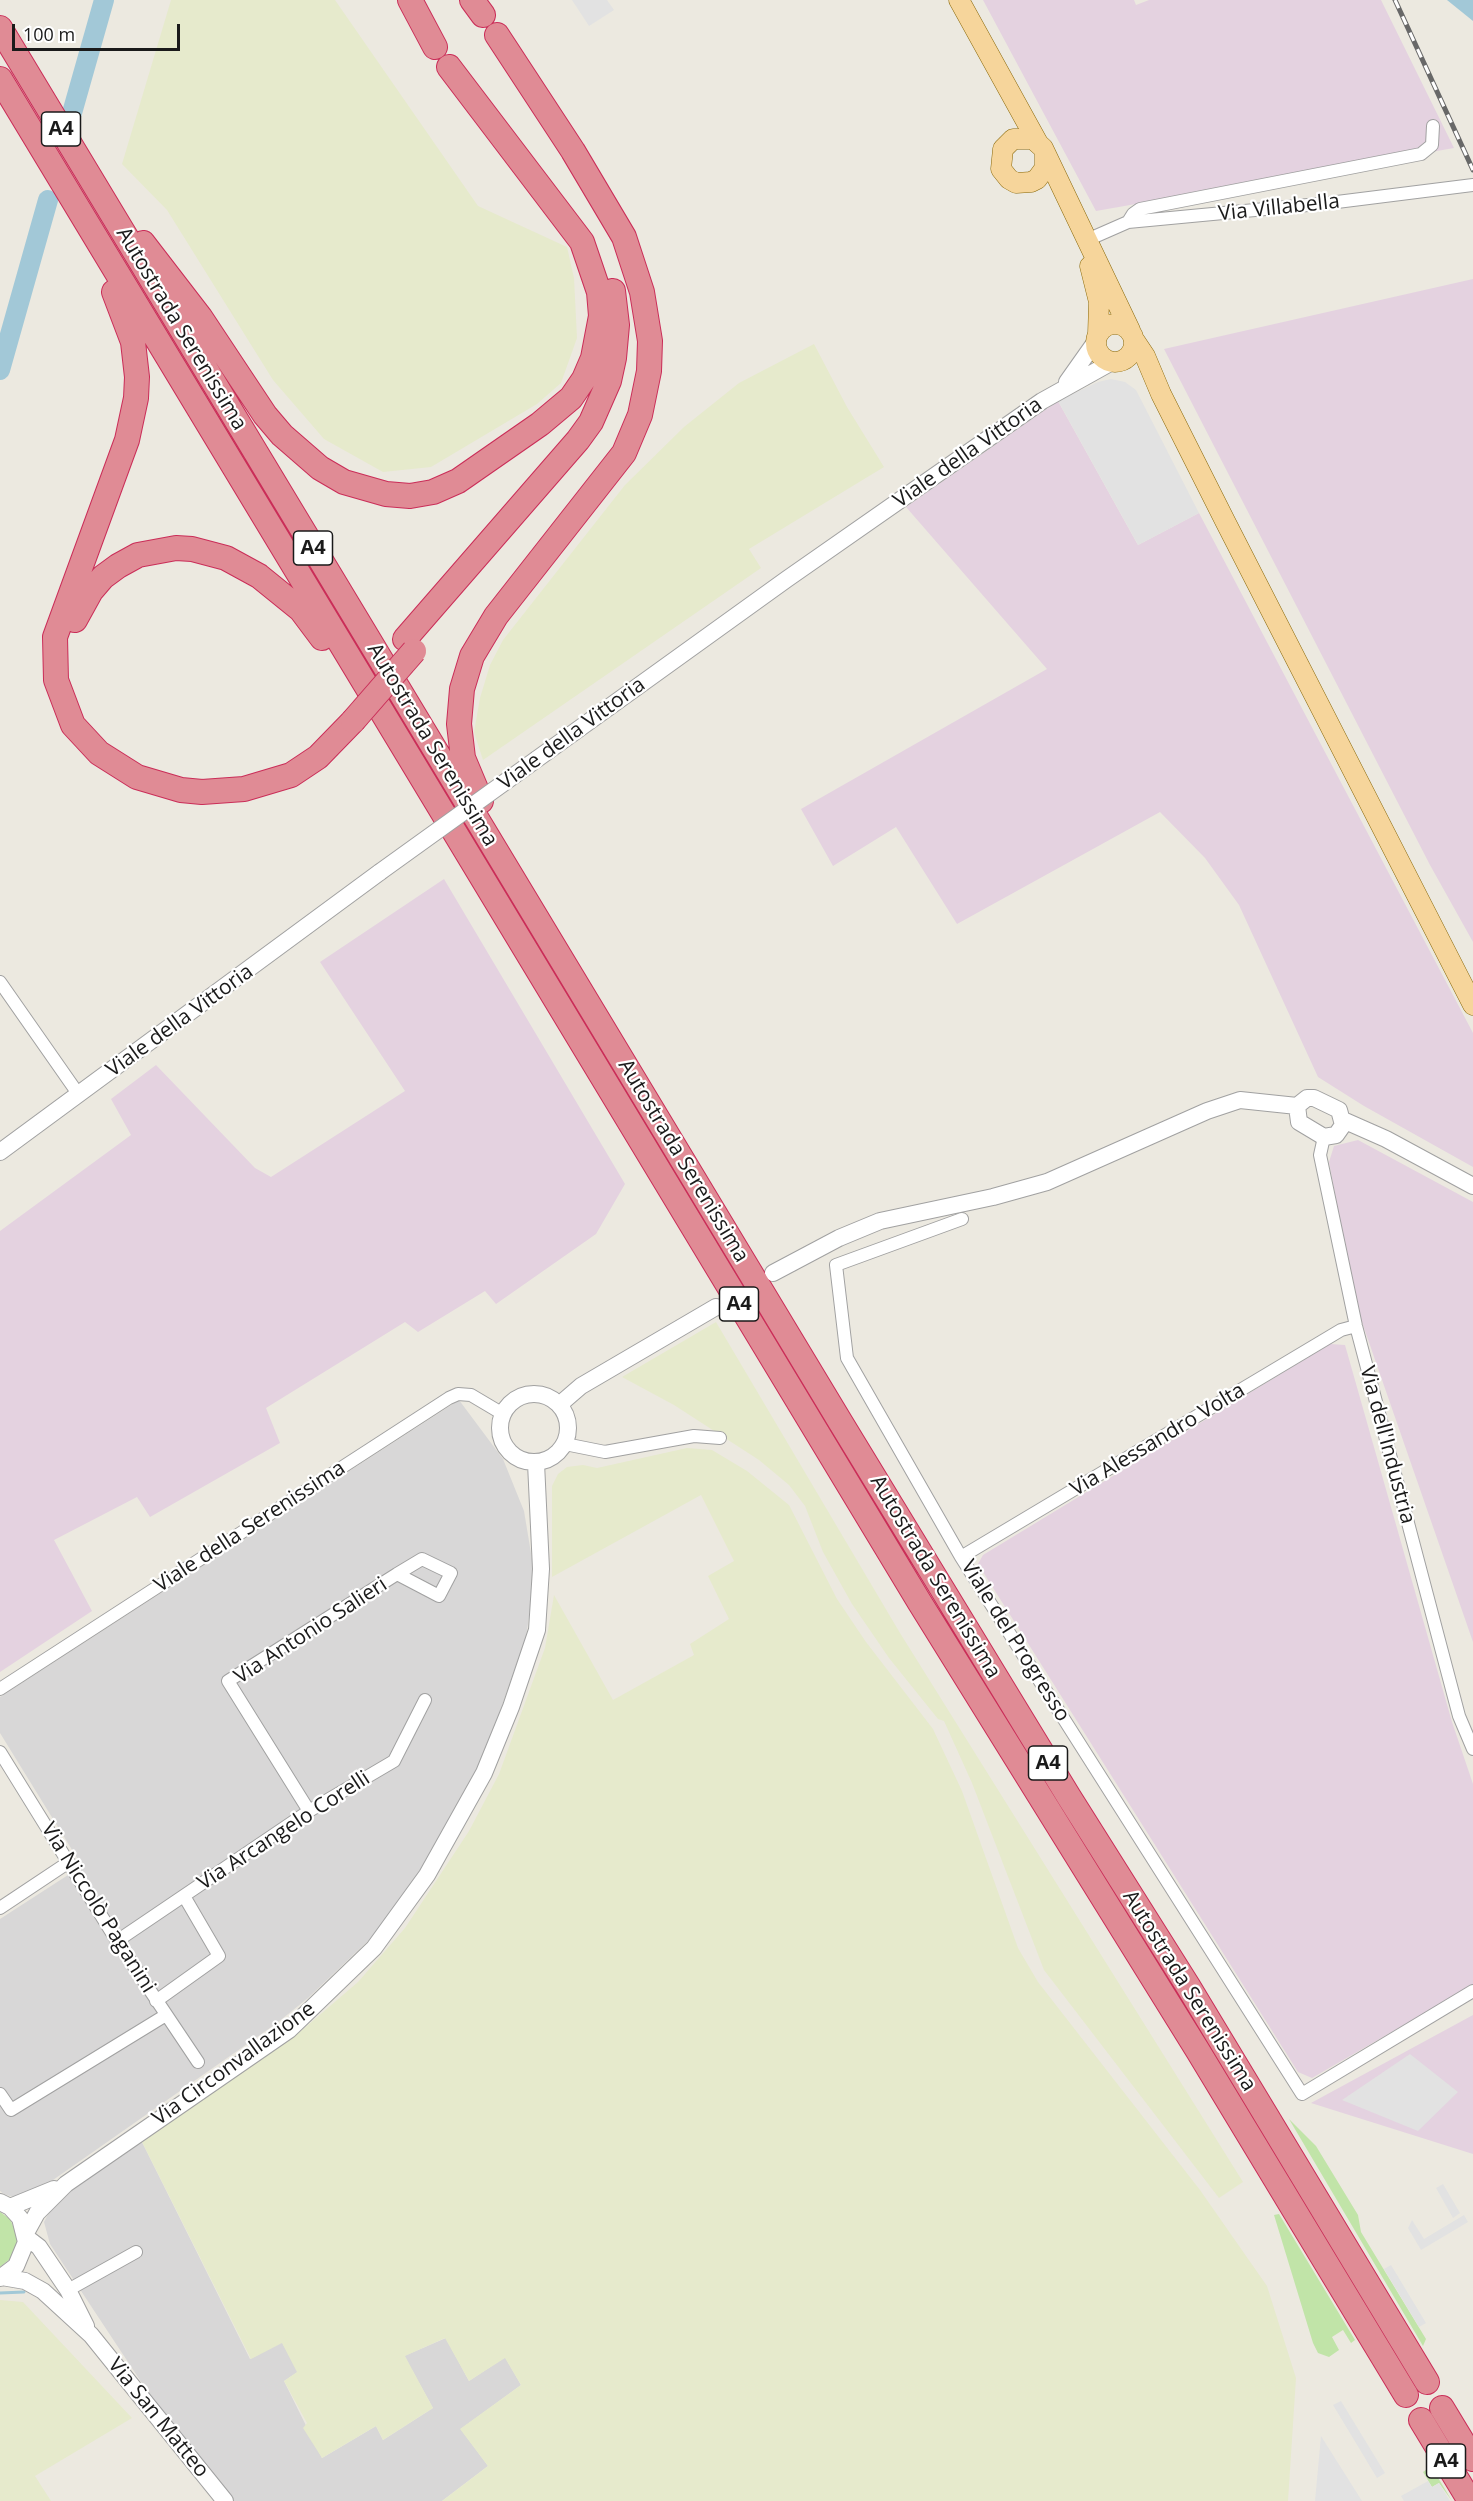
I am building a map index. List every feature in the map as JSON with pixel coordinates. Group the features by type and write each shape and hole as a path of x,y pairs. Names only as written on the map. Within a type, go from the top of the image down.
{"highway":[{"path":"410,0 435,47"},
{"name":"Autostrada Serenissima","path":"0,28 847,1433 1069,1797 1188,1986 1427,2382"},
{"path":"497,35 624,237 642,292 650,341 649,371 639,415 624,453 496,616 472,656 462,689 459,724 465,765 472,783 512,858 532,911"},
{"path":"79,210 99,263 127,320 133,342 137,377 127,440 55,637 56,680 66,711 85,740 117,766 159,785 202,792 244,789 291,775 318,757 350,714 410,645 600,434 621,391 630,355 628,297 615,252 573,177 520,69"},
{"path":"98,192 182,291 245,388 271,422 298,450 320,468 363,490 410,496 433,492 472,471 540,424 571,398 584,379 593,358 601,316 599,292 582,242 451,70 548,180 595,243 606,267 614,294 617,325 614,358 601,400 578,440 410,645"},
{"name":"Autostrada Serenissima","path":"0,79 926,1613 1198,2051 1406,2395"},
{"path":"350,714 302,751 271,768 237,777 209,779 157,769 121,753 102,737 85,716 71,674 69,649 71,630 84,601 103,577 118,566 138,555 158,550 176,548 208,551 259,576 301,610 352,683 391,726"},
{"name":"A4","path":"1443,2408 1473,2458"},
{"name":"A4","path":"1421,2420 1470,2501"}],"main road":[{"path":"959,0 1042,148 1132,336 1145,356 1161,394 1473,1005"},
{"path":"1007,88 1011,126 1007,143 1000,155 1004,175 1016,183 1031,182 1042,174 1042,148"},
{"path":"1007,143 1019,137 1042,148"},
{"path":"1031,182 1051,196 1062,210 1093,271 1099,302 1098,352 1140,373 1161,394"},
{"path":"1097,337 1110,324 1121,324 1132,336 1132,353 1115,362"}],"street":[{"path":"1128,222 1140,209 1421,154 1432,145 1433,126"},
{"name":"Via Villabella","path":"1087,240 1128,222 1329,203 1473,185"},
{"name":"Viale della Vittoria","path":"1063,388 1097,337"},
{"name":"Viale della Vittoria","path":"0,1152 380,872 787,579 1063,388 1115,362"},
{"path":"0,982 79,1095"},
{"path":"1314,1098 1339,1110 1343,1125 1336,1135 1324,1137 1299,1122 1297,1106 1303,1100 1314,1098"},
{"path":"773,1273 839,1238 879,1221 993,1197 1047,1182 1208,1111 1240,1100 1297,1106"},
{"path":"1343,1120 1386,1139 1473,1186"},
{"name":"Via dell'Industria","path":"1324,1137 1320,1155 1356,1326 1459,1716 1473,1749"},
{"name":"Viale del Progresso","path":"962,1219 836,1265 848,1358 961,1557 1302,2094 1473,1991"},
{"path":"559,1405 581,1386 716,1307"},
{"name":"Via Alessandro Volta","path":"961,1557 1341,1330 1356,1326"},
{"path":"540,1395 559,1405 568,1423 565,1444 558,1453 536,1462 514,1456 506,1448 501,1437 503,1414 518,1398 540,1395"},
{"name":"Viale della Serenissima","path":"0,1689 453,1396 484,1400 503,1414"},
{"path":"565,1444 605,1452 694,1436 720,1438"},
{"name":"Via Circonvallazione","path":"5,2204 27,2202 66,2184 289,2030 374,1948 427,1875 483,1773 511,1707 537,1630 541,1569 536,1462"},
{"name":"Via Antonio Salieri","path":"309,1811 228,1681 397,1574"},
{"name":"Via Arcangelo Corelli","path":"117,1941 309,1811 394,1761 425,1700"},
{"name":"Via Niccolò Paganini","path":"0,1752 117,1941 198,2062"},
{"path":"0,1908 69,1862"},
{"path":"156,2001 219,1956 184,1896"},
{"path":"0,2094 11,2110 166,2015"},
{"name":"Via Circonvallazione","path":"1,2277 16,2266 21,2259 26,2235 37,2213 66,2184"},
{"name":"Via Circonvallazione","path":"5,2204 20,2218 26,2235"},
{"name":"Via San Matteo","path":"26,2235 39,2247 68,2290 91,2335"},
{"path":"52,2299 136,2252"},
{"name":"Via San Matteo","path":"1,2277 25,2281 52,2299 91,2335 225,2501"}],"shaded area":[{"path":"572,0 607,0 614,10 589,26"},
{"path":"983,0 1134,0 1136,5 1149,0 1381,0 1454,148 1096,211"},
{"path":"1473,279 1473,942 1430,865 1164,349"},
{"path":"1111,379 1125,382 1136,390 1199,513 1138,545 1058,401 1098,382"},
{"path":"1058,401 1138,545 1199,513 1473,1033 1473,1167 1364,1106 1318,1077 1239,905 1205,858 1160,812 957,924 896,827 833,866 801,809 1047,669 906,507"},
{"path":"444,879 625,1184 596,1234 496,1304 485,1291 418,1332 405,1322 266,1408 280,1443 150,1517 137,1497 54,1540 92,1611 0,1672 0,1231 131,1135 111,1099 156,1065 255,1168 271,1177 405,1091 320,962"},
{"path":"1358,1140 1473,1202 1473,1642 1355,1302 1329,1162 1334,1146"},
{"path":"1330,1344 1345,1345 1452,1722 1473,1784 1473,1985 1312,2078 1298,2072 978,1564 983,1555"},
{"path":"459,1400 503,1459 524,1511 535,1577 526,1637 480,1768 417,1876 371,1938 308,1998 277,2023 33,2194 19,2199 4,2194 0,2191 0,1919 82,1866 0,1733 0,1697"},
{"path":"1473,2015 1473,2154 1311,2103"},
{"path":"1410,2054 1458,2092 1418,2131 1342,2100"},
{"path":"142,2142 250,2359 282,2342 298,2372 284,2381 322,2458 376,2426 383,2440 433,2408 404,2356 446,2338 469,2381 505,2357 521,2385 461,2429 488,2466 442,2501 225,2501 202,2474 50,2244 44,2222 55,2201"},
{"path":"1443,2184 1460,2213 1453,2218 1436,2188"},
{"path":"1464,2215 1468,2222 1421,2250 1408,2228 1412,2220 1424,2239"},
{"path":"1391,2265 1426,2323 1419,2327 1384,2269"},
{"path":"1341,2401 1385,2473 1377,2478 1333,2405"},
{"path":"1321,2436 1362,2501 1315,2501"},
{"path":"1428,2481 1432,2487 1439,2483 1450,2501 1404,2501 1401,2496"}],"green space":[{"path":"171,0 335,0 478,206 567,247 574,278 577,338 561,383 537,404 431,467 383,472 324,439 273,380 167,210 122,164"},
{"path":"814,344 847,407 884,467 749,549 761,568 483,760 474,732 480,698 490,665 503,640 625,485 684,427 739,383"},
{"path":"716,1322 900,1633 1243,2182 1219,2198 1044,1970 972,1783 944,1721 938,1719 889,1658 852,1604 823,1552 805,1506 789,1485 759,1460 674,1405 622,1377"},
{"path":"687,1448 712,1450 747,1471 789,1505 837,1599 866,1642 933,1729 962,1791 1018,1948 1038,1982 1200,2190 1267,2286 1296,2378 1288,2501 442,2501 488,2466 460,2429 521,2385 505,2358 469,2381 445,2338 405,2356 433,2408 383,2440 376,2426 322,2458 303,2428 307,2423 284,2381 297,2372 282,2343 251,2359 142,2142 294,2037 358,1982 405,1928 469,1831 499,1774 545,1648 554,1595 613,1700 694,1655 690,1644 729,1619 708,1576 734,1561 701,1495 552,1577 552,1486 558,1474 567,1467 583,1465 597,1468"},
{"path":"1289,2119 1316,2146 1358,2215 1361,2232 1426,2339 1423,2346"},
{"path":"0,2212 10,2219 17,2235 17,2244 10,2259 0,2267"},
{"path":"1279,2214 1355,2340 1351,2343 1343,2330 1332,2337 1339,2350 1329,2357 1318,2353 1313,2343 1274,2215"},
{"path":"0,2300 23,2302 132,2418 35,2476 51,2501 0,2501"},
{"path":"1431,2466 1452,2501 1439,2483 1432,2487 1423,2472"}],"water":[{"path":"1447,0 1473,0 1473,21"}],"waterway":[{"path":"72,113 104,0"},
{"path":"0,370 48,200"},
{"path":"0,2293 24,2292"}],"railway":[{"path":"1395,0 1473,170"}]}
